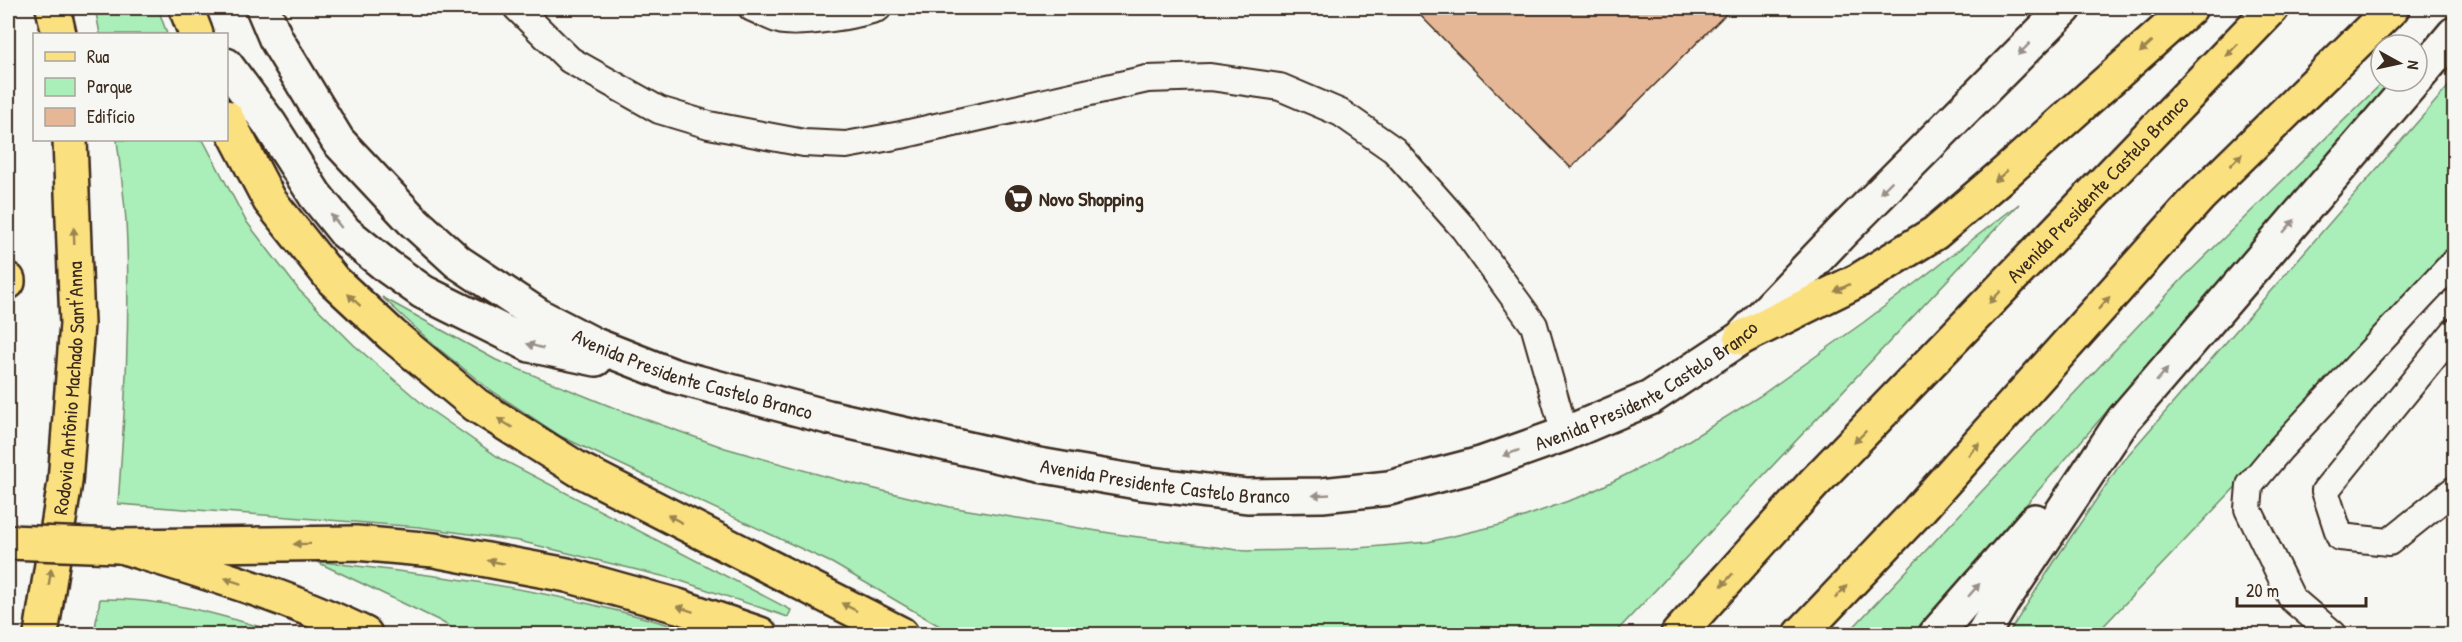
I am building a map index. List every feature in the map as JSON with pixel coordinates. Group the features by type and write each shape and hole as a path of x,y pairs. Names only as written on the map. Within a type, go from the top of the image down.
{"main road":[{"path":"53,8 59,33"},
{"name":"Avenida Presidente Castelo Branco","path":"263,8 276,39 338,141 412,220 458,262 541,318 595,345 674,376 828,417 1039,465 1143,483 1247,496 1322,495 1389,488 1481,464 1565,434 1650,398 1741,338 1842,232 2065,8"},
{"path":"1741,338 1859,280 1935,233 2190,8"},
{"name":"Avenida Presidente Castelo Branco","path":"1678,634 1814,483 2272,8"},
{"path":"1801,634 1918,511 2199,197 2392,8"},
{"path":"2429,64 2454,34"},
{"path":"228,68 269,123 315,195 345,232 423,292 530,345 674,376"},
{"path":"1936,634 2404,93"},
{"path":"228,121 270,201 333,280 392,335 476,405 578,470 900,634"},
{"name":"Rodovia Antônio Machado Sant'Anna","path":"41,634 65,482 77,324 70,141"},
{"path":"1983,634 2124,419"},
{"path":"8,542 118,546 356,543 434,550 567,575 678,606 760,634"},
{"path":"118,546 230,580 333,618 365,634"}],"lane":[{"path":"517,8 570,60 659,110 709,125 804,143 846,145 901,135 1147,79 1210,77 1280,87 1341,113 1394,150 1464,230 1534,325 1565,434"},
{"path":"752,8 782,21 808,21 878,8"},
{"path":"2333,634 2292,599 2248,509 2250,485 2280,449 2454,262"},
{"path":"2454,332 2325,491 2340,537 2389,542 2454,490"}],"green space":[{"path":"95,8 158,8 167,33 100,33"},
{"path":"2454,80 2454,252 2432,280 2096,634 2008,634 2121,463"},
{"path":"2372,93 2383,93 1914,634 1847,634 2184,277"},
{"path":"117,141 204,141 246,221 299,290 354,345 426,407 501,459 791,610 788,617 678,580 519,541 419,527 118,504 128,328 126,221"},
{"path":"2019,204 1614,634 953,634 832,563 560,436 489,389 434,345 382,297 496,360 612,407 725,448 842,481 950,507 1116,534 1246,551 1347,549 1428,542 1504,524 1585,495 1662,457 1760,396 1864,322"},
{"path":"315,561 466,580 540,593 635,615 697,634 463,634"},
{"path":"100,599 148,601 194,609 284,634 94,634"}],"building":[{"path":"1413,8 1732,8 1571,168"}],"place":[{"name":"Novo Shopping","path":"1018,199"}]}
